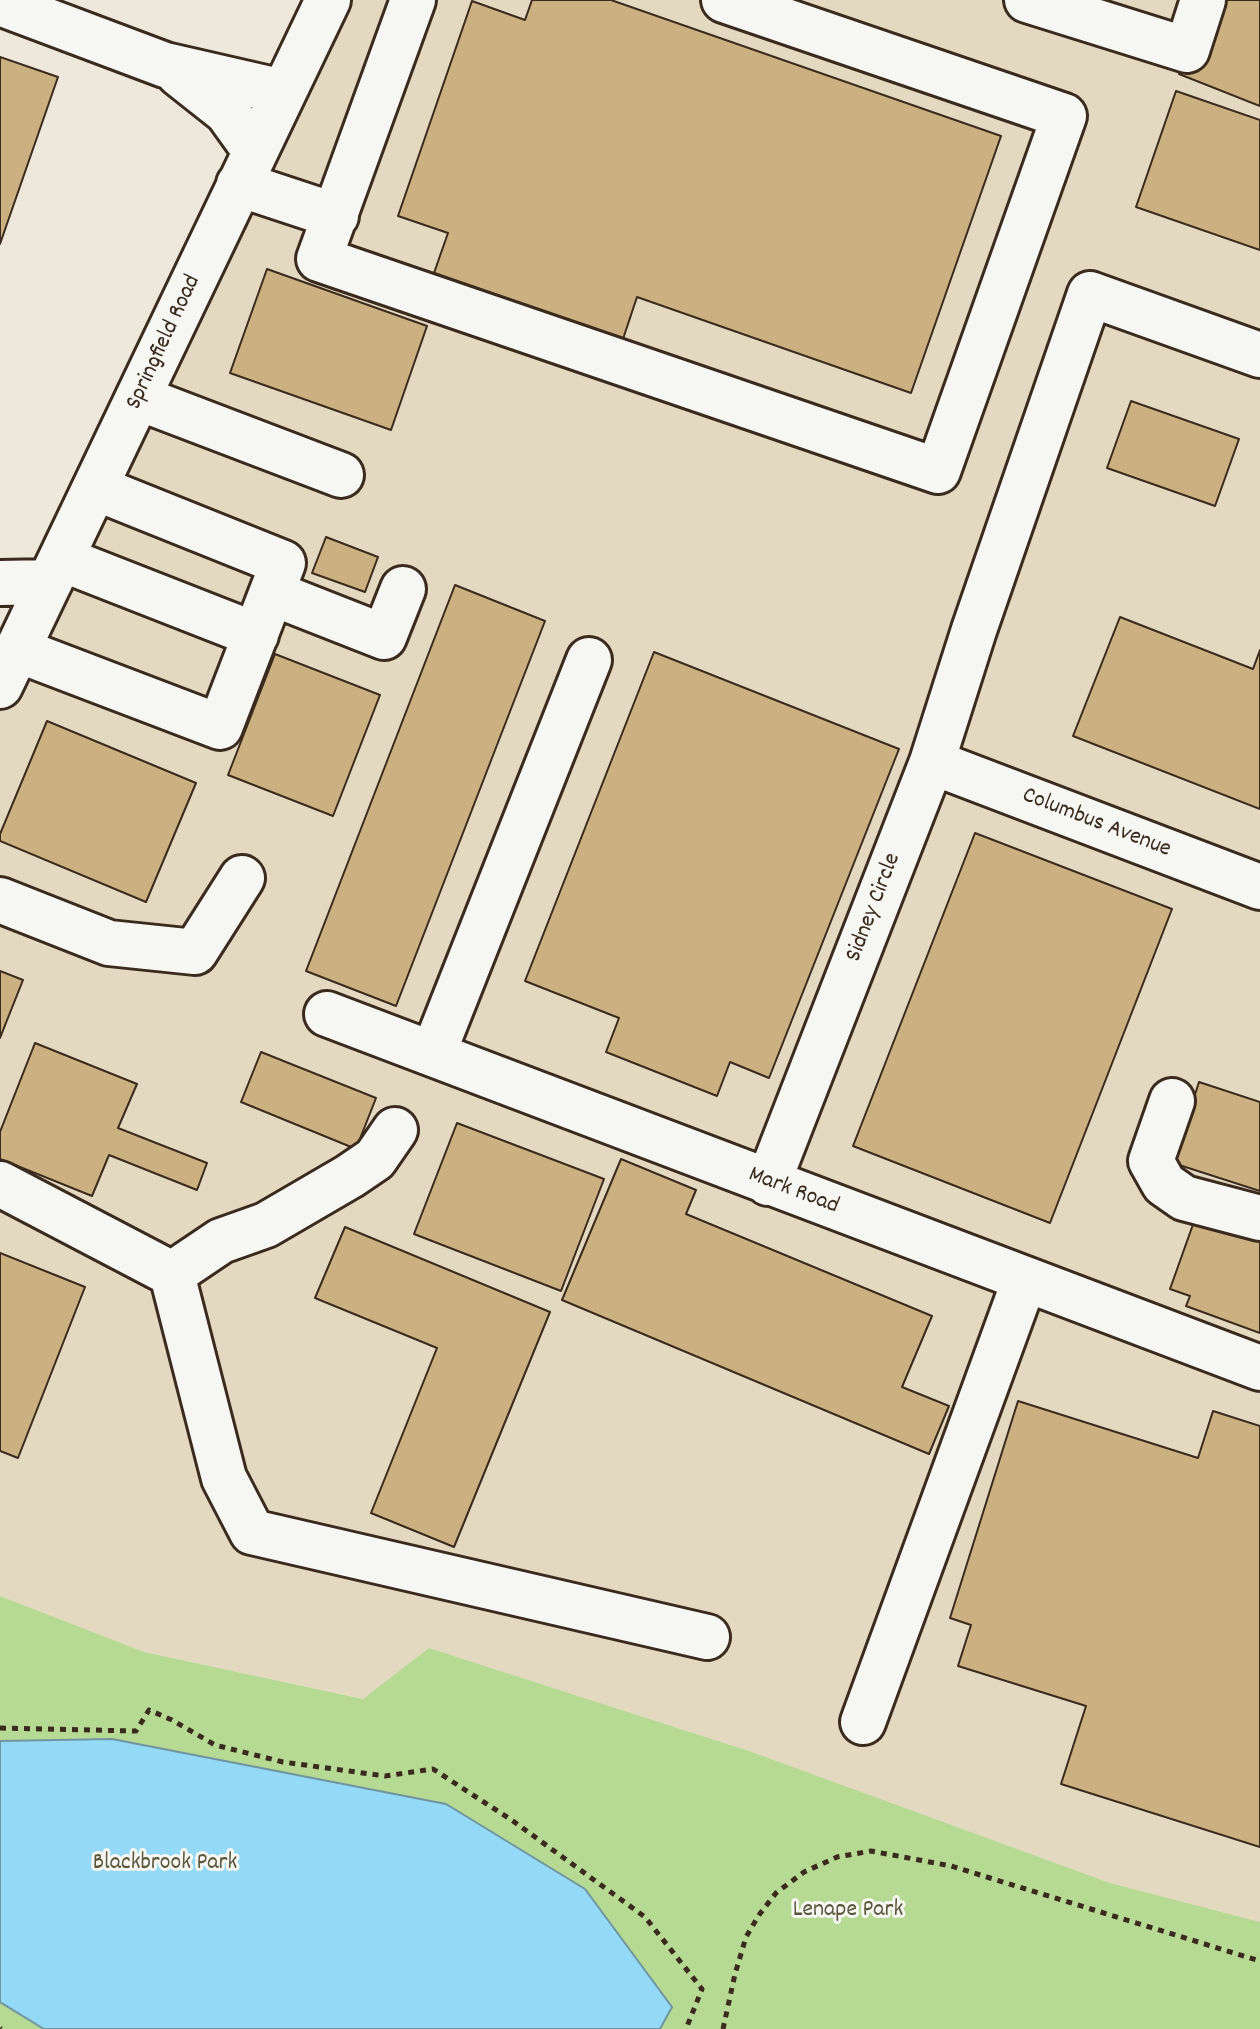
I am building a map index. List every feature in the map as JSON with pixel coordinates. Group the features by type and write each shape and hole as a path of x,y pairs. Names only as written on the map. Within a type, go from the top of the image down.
{"street":[{"name":"Springfield Road","path":"9,668 328,0"},
{"path":"413,0 319,259 938,471 1064,116 724,0"},
{"path":"1027,0 1187,50 1203,0"},
{"path":"0,3 165,65 283,92"},
{"path":"165,65 199,87 227,112 247,168 336,216"},
{"name":"Sidney Circle","path":"768,1183 932,762 974,630 1090,294 1260,355"},
{"path":"139,398 341,475"},
{"path":"9,668 220,727 283,563 96,488"},
{"path":"0,583 56,570 256,635"},
{"path":"272,593 384,637 403,589"},
{"path":"433,1054 589,660"},
{"name":"Columbus Avenue","path":"932,762 1260,887"},
{"path":"0,900 109,943 195,952 242,878"},
{"name":"Mark Road","path":"327,1014 1260,1368"},
{"path":"1172,1101 1151,1161 1164,1184 1184,1198 1260,1218"},
{"path":"172,1274 221,1241 266,1225 350,1176 375,1159 395,1130"},
{"path":"0,1184 172,1274 224,1478 252,1532 707,1637"},
{"path":"863,1722 1025,1279"}],"path":[{"path":"0,1728 136,1731 149,1710 215,1745 283,1762 385,1776 433,1769 513,1821 645,1917 702,1989 686,2029"},
{"path":"723,2029 746,1937 776,1893 804,1872 837,1857 871,1851 951,1866 1260,1961"}],"shaded area":[{"path":"350,0 1260,0 1260,1922 1110,1883 752,1752 429,1648 364,1699 144,1652 0,1596 0,692 21,701"}],"green space":[{"name":"Lenape Park","path":"0,1596 144,1652 363,1699 429,1648 752,1752 1110,1883 1260,1922 1260,2029 0,2029"}],"water":[{"name":"Blackbrook Park","path":"112,1739 446,1804 585,1889 672,2007 660,2029 44,2029 0,2002 0,1741"}],"building":[{"path":"532,0 611,0 1001,136 911,393 637,297 623,339 434,273 448,233 398,216 472,1 525,20"},
{"path":"1208,0 1260,0 1260,106 1179,74"},
{"path":"0,57 58,77 0,244"},
{"path":"1176,91 1260,120 1260,250 1136,207"},
{"path":"267,269 427,326 391,430 230,373"},
{"path":"1131,401 1239,439 1215,506 1107,468"},
{"path":"326,537 378,557 365,592 312,573"},
{"path":"455,585 545,621 396,1006 306,971"},
{"path":"1120,617 1253,669 1260,650 1260,809 1073,736"},
{"path":"654,652 899,749 769,1078 730,1062 717,1096 606,1052 619,1018 525,981"},
{"path":"275,654 380,695 333,816 228,775"},
{"path":"47,721 196,783 146,902 0,841 0,834"},
{"path":"975,833 1172,909 1050,1223 853,1146"},
{"path":"0,971 23,980 0,1038"},
{"path":"35,1043 137,1084 118,1128 207,1163 197,1190 109,1155 92,1196 0,1159 0,1132"},
{"path":"261,1052 376,1098 356,1149 241,1102"},
{"path":"1199,1082 1260,1102 1260,1191 1173,1163"},
{"path":"457,1123 604,1179 561,1291 414,1234"},
{"path":"621,1159 696,1190 686,1214 932,1316 902,1387 949,1406 929,1454 562,1300"},
{"path":"1196,1216 1260,1238 1260,1333 1186,1306 1190,1296 1170,1289"},
{"path":"345,1227 550,1312 454,1547 371,1513 437,1348 315,1298"},
{"path":"0,1253 85,1287 18,1458 0,1451"},
{"path":"1018,1401 1198,1458 1213,1411 1260,1426 1260,1847 1061,1784 1086,1706 958,1666 971,1625 950,1618"}]}
